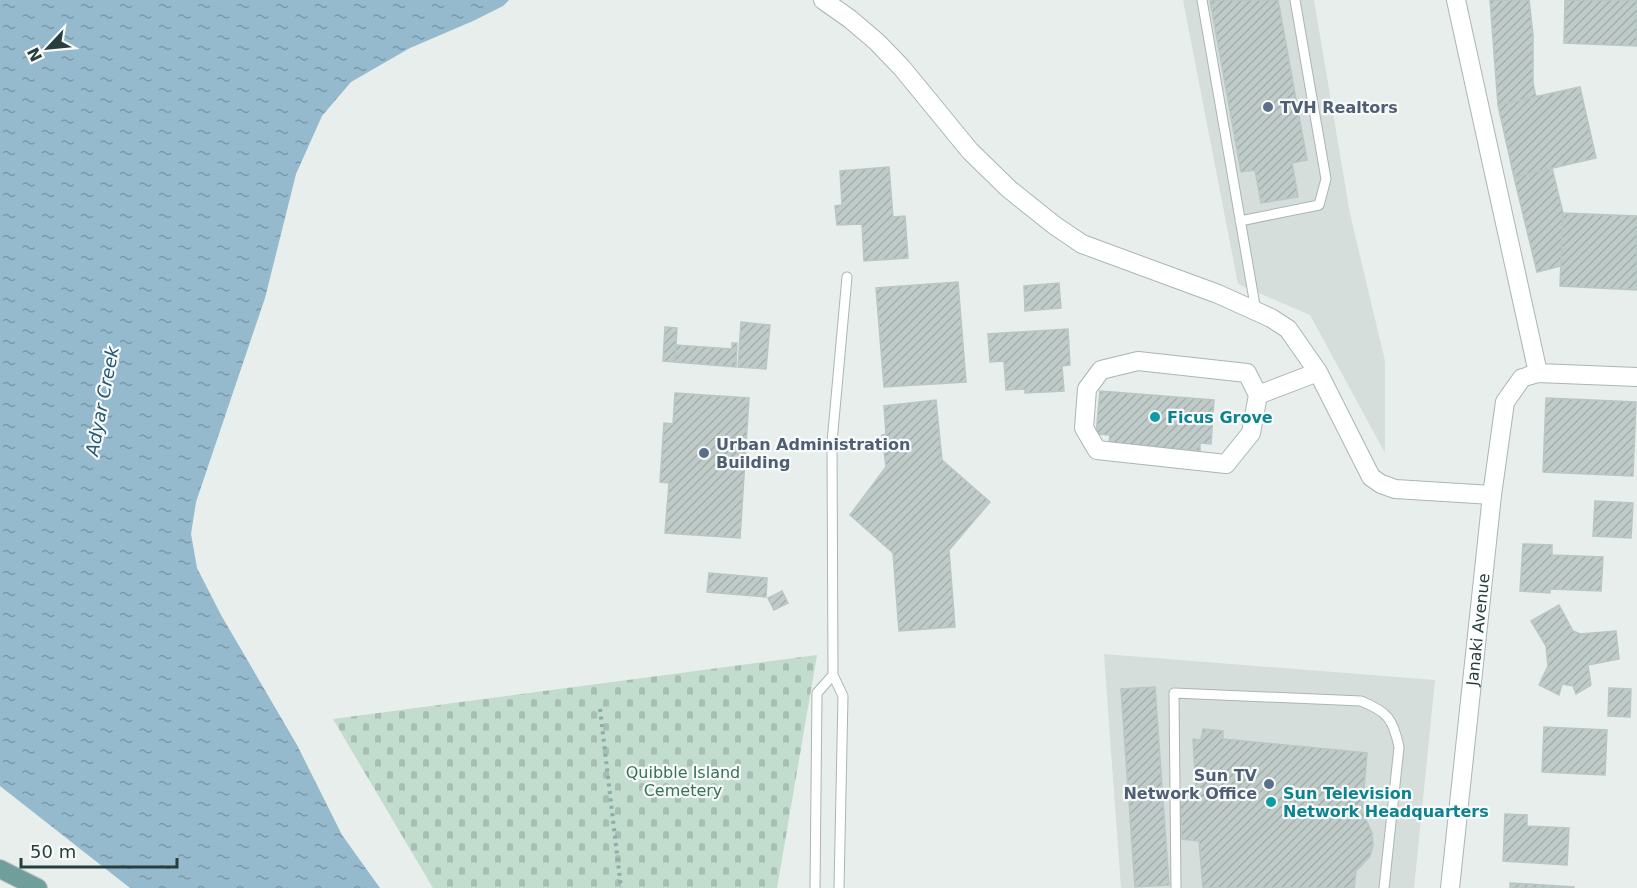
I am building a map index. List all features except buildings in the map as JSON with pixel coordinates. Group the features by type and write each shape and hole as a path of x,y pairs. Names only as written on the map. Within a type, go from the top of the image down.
{"main road":[{"path":"0,869 38,888"}],"street":[{"path":"822,0 877,42 908,75 970,151 1009,189 1054,225 1082,244 1218,294 1288,329 1318,372 1371,477 1395,489 1492,495"},
{"path":"1456,0 1530,375 1637,377"},
{"path":"1138,361 1247,373 1258,395 1251,432 1226,464 1097,450 1084,428 1087,389 1101,370 1138,361"},
{"path":"1258,395 1318,372"},
{"name":"Janaki Avenue","path":"1450,888 1504,402 1530,375"}],"lane":[{"path":"1202,0 1256,311"},
{"path":"1239,221 1319,205 1326,179 1295,0"},
{"path":"839,888 843,696 833,675 832,442 847,277"},
{"path":"815,888 817,693 833,675"},
{"path":"1176,888 1174,693 1361,700 1378,707 1394,724 1399,747 1384,888"}],"path":[{"path":"600,709 621,888"}],"shaded area":[{"name":"TVH Realtors","path":"1183,0 1314,0 1350,214 1385,361 1385,453 1310,315 1238,284"},
{"name":"Sun TV Network Office","path":"1104,654 1435,680 1414,888 1121,888"}],"green space":[{"name":"Quibble Island Cemetery","path":"817,655 777,888 433,888 333,719"}],"water":[{"name":"Adyar Creek","path":"0,0 509,0 503,6 473,21 410,48 351,82 322,116 296,174 265,298 196,502 191,534 197,568 221,615 297,745 342,835 380,888 130,888 0,786"}],"place":[{"name":"TVH Realtors","path":"1268,107"},
{"name":"Ficus Grove","path":"1155,417"},
{"name":"Urban Administration Building","path":"704,453"},
{"name":"Sun TV Network Office","path":"1269,784"},
{"name":"Sun Television Network Headquarters","path":"1271,802"}]}
